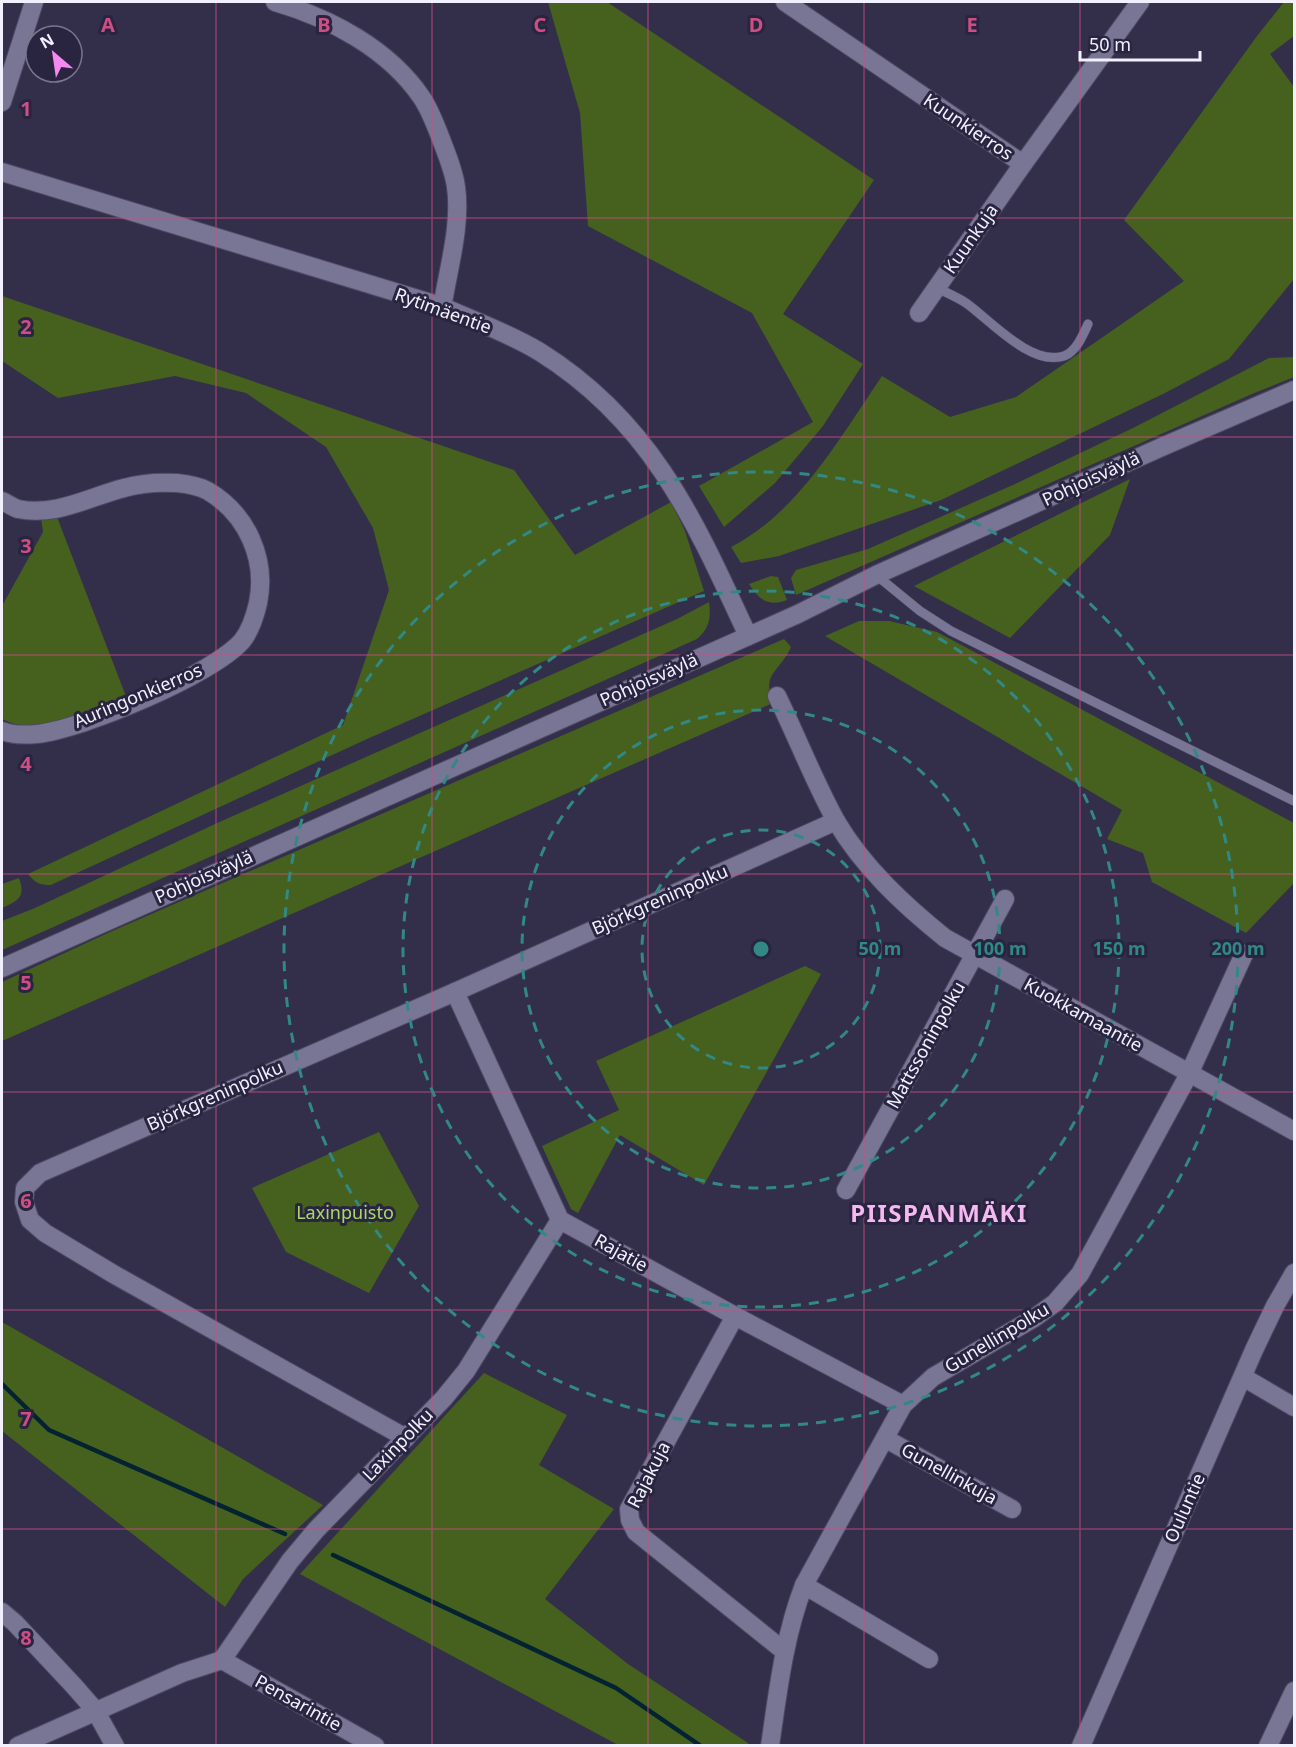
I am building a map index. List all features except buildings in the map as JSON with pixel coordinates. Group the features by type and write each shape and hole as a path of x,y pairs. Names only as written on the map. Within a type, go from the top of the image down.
{"street":[{"path":"2,102 34,2"},
{"path":"275,2 295,8 339,28 378,51 423,98 451,163 456,189 455,228 441,306"},
{"name":"Kuunkierros","path":"785,2 1023,164 1133,4"},
{"name":"Kuunkuja","path":"919,313 1023,164"},
{"name":"Rytimäentie","path":"2,172 441,306 507,334 540,352 587,386 607,404 661,467 681,498 710,553 748,636"},
{"name":"Pohjoisväylä","path":"2,968 748,636 1164,446 1294,390"},
{"name":"Auringonkierros","path":"2,501 18,509 66,508 125,487 158,482 187,484 205,489 222,500 238,516 257,552 260,593 255,618 242,640 224,657 198,673 80,724 37,734 9,734 2,731"},
{"name":"Kuokkamaantie","path":"777,696 836,820 855,849 910,910 945,938 1294,1131"},
{"name":"Björkgreninpolku","path":"406,1438 45,1233 30,1220 24,1202 25,1188 40,1173 455,992 836,820"},
{"name":"Mattssoninpolku","path":"846,1190 1005,899"},
{"name":"Gunellinpolku","path":"770,1746 784,1651 792,1615 804,1585 903,1405 933,1377 1034,1318 1055,1304 1069,1289 1189,1074 1244,954"},
{"path":"455,992 560,1220"},
{"name":"Rajatie","path":"560,1220 903,1405"},
{"name":"Laxinpolku","path":"222,1660 290,1561 316,1530 406,1438 466,1371 560,1220"},
{"name":"Ouluntie","path":"1081,1746 1243,1377 1275,1306 1294,1273"},
{"name":"Rajakuja","path":"735,1316 629,1509 630,1520 636,1532 784,1651"},
{"path":"1243,1377 1294,1407"},
{"name":"Gunellinkuja","path":"886,1439 1012,1509"},
{"path":"804,1585 929,1659"},
{"path":"6,1622 95,1710 116,1746"},
{"path":"18,1746 182,1673 222,1660"},
{"name":"Pensarintie","path":"222,1660 375,1746"},
{"path":"1268,1746 1294,1691"}],"lane":[{"path":"937,288 967,303 1011,339 1049,358 1065,356 1078,344 1088,324"},
{"path":"876,576 951,631 1294,801"}],"green space":[{"path":"548,2 607,2 874,180 783,314 863,364 823,426 775,483 724,527 699,486 813,422 752,313 588,226 580,113"},
{"path":"1284,2 1294,2 1294,36 1270,54 1294,87 1294,279 1229,359 1165,393 941,500 779,556 741,563 731,547 755,532 797,494 834,448 882,376 950,417 1016,397 1184,281 1124,220"},
{"path":"2,296 514,470 575,555 671,502 685,531 704,591 367,739 51,885 38,883 28,874 343,725 389,590 373,528 326,447 246,393 175,376 58,398 2,361"},
{"path":"1294,357 1294,377 796,595 791,578 796,570 868,549 1015,484 1133,428 1269,358"},
{"path":"1130,479 1110,535 1010,638 914,586"},
{"path":"57,517 127,699 65,722 33,726 17,724 2,719 2,606 43,532 41,518"},
{"path":"771,576 778,577 787,600 775,603 765,601 749,584"},
{"path":"709,602 709,622 705,631 697,639 2,950 2,921 677,619"},
{"path":"859,621 889,621 937,632 1294,823 1294,883 1246,933 1152,882 1143,853 1107,839 1122,810 825,636"},
{"path":"784,639 791,647 773,673 769,685 773,703 2,1041 2,982 110,932"},
{"path":"19,878 22,890 19,898 2,908 2,884"},
{"path":"805,966 821,974 704,1185 620,1135 578,1213 571,1209 542,1146 619,1110 596,1061"},
{"name":"Laxinpuisto","path":"379,1132 419,1206 369,1293 286,1252 252,1188"},
{"path":"2,1322 323,1505 243,1579 225,1607 2,1431"},
{"path":"484,1373 567,1415 539,1465 614,1509 545,1599 628,1664 748,1745 618,1745 300,1574"}],"waterway":[{"path":"2,1384 49,1430 285,1534"},
{"path":"333,1555 616,1688 701,1746"}],"district":[{"name":"PIISPANMÄKI","path":"939,1214"}]}
